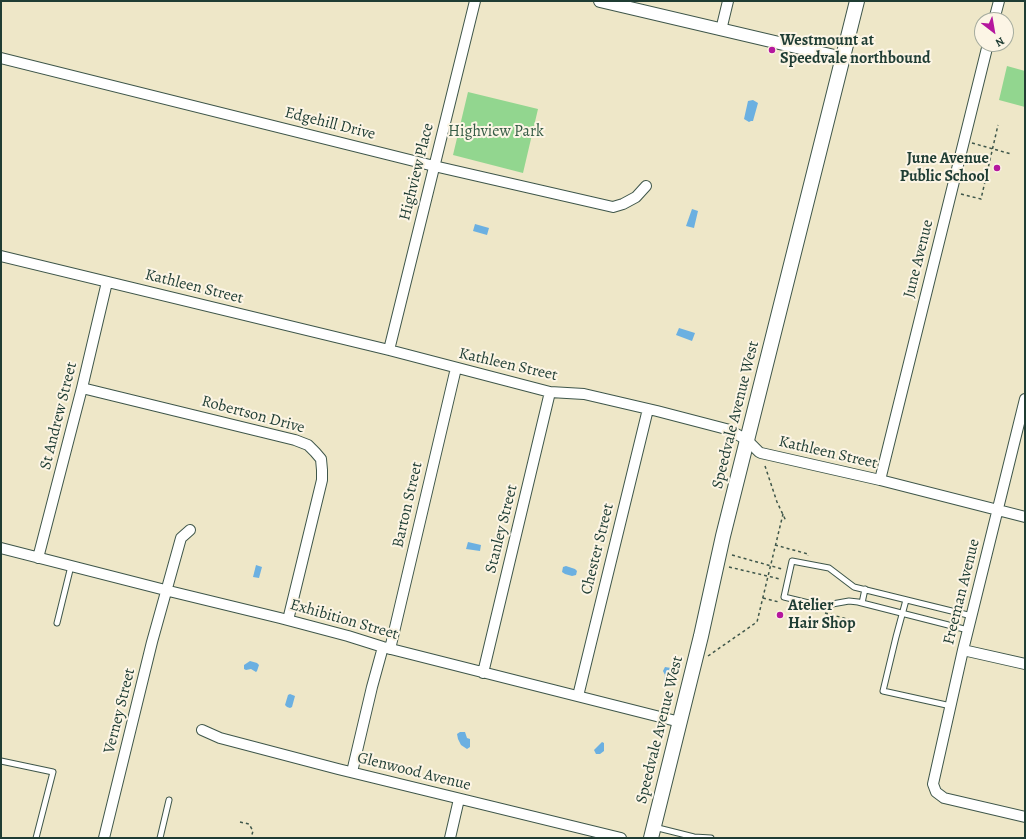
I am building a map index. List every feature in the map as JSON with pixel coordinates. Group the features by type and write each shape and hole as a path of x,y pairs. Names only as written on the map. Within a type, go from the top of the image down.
{"main road":[{"name":"Speedvale Avenue West","path":"652,832 680,722 723,536 857,1"}],"street":[{"name":"Highview Place","path":"389,350 475,1"},
{"path":"600,1 843,58"},
{"path":"721,30 728,1"},
{"path":"996,12 998,1"},
{"name":"June Avenue","path":"880,480 986,52"},
{"name":"Edgehill Drive","path":"1,58 434,166 613,207 623,204 636,197 646,186"},
{"name":"Kathleen Street","path":"1,256 389,350 550,392 584,394 648,409 730,430 748,440 758,452 880,480 1025,517"},
{"name":"St Andrew Street","path":"38,558 82,388 107,282"},
{"name":"Barton Street","path":"352,772 372,687 386,648 456,368"},
{"name":"Robertson Drive","path":"82,388 295,440 308,445 315,452 320,459 322,480 288,620"},
{"name":"Stanley Street","path":"482,673 550,392"},
{"name":"Freeman Avenue","path":"1025,399 968,630 933,784 936,792 944,798 1025,817"},
{"name":"Chester Street","path":"578,696 648,409"},
{"name":"Verney Street","path":"104,838 166,591 181,538 190,530"},
{"name":"Exhibition Street","path":"1,548 166,591 288,620 482,673 680,722"},
{"path":"964,650 1025,664"},
{"name":"Glenwood Avenue","path":"202,730 220,738 459,799 621,838"},
{"path":"450,838 459,799"}],"lane":[{"path":"968,630 862,603 849,601 821,606 784,597 792,561 829,568 854,587 972,616"},
{"path":"57,623 71,566"},
{"path":"862,603 865,590"},
{"path":"906,600 883,691 951,706"},
{"path":"1,761 53,772 36,838"},
{"path":"160,838 170,800"},
{"path":"652,832 711,838"}],"path":[{"path":"951,191 981,199 998,125"},
{"path":"964,141 1011,154"},
{"path":"765,466 786,521"},
{"path":"693,666 757,622 783,514"},
{"path":"775,545 808,554 807,564"},
{"path":"732,555 790,571"},
{"path":"729,567 788,581"},
{"path":"240,822 249,824 253,830 252,838"}],"green space":[{"path":"1007,66 1025,71 1025,107 999,100"},
{"name":"Highview Park","path":"468,92 538,109 523,173 453,155"}],"water":[{"path":"753,100 758,103 753,121 749,122 744,119 748,101"},
{"path":"692,209 698,211 694,228 686,226"},
{"path":"475,224 489,228 487,235 473,231"},
{"path":"679,328 695,333 692,341 676,335"},
{"path":"468,542 481,545 480,551 466,549"},
{"path":"256,565 262,567 259,578 253,577"},
{"path":"566,566 575,569 577,571 576,575 572,576 562,572 563,567"},
{"path":"250,661 259,665 256,672 251,669 244,669 244,665"},
{"path":"665,667 671,668 672,670 670,679 666,681 664,680 665,675 663,671"},
{"path":"290,694 295,696 292,707 290,708 285,705 288,695"},
{"path":"460,732 465,732 467,738 470,739 470,747 467,749 461,745 458,739 457,734"},
{"path":"602,742 604,743 604,751 600,754 596,754 594,750"}],"place":[{"name":"Westmount at Speedvale northbound","path":"772,50"},
{"name":"June Avenue Public School","path":"997,168"},
{"name":"Atelier Hair Shop","path":"780,615"}]}
